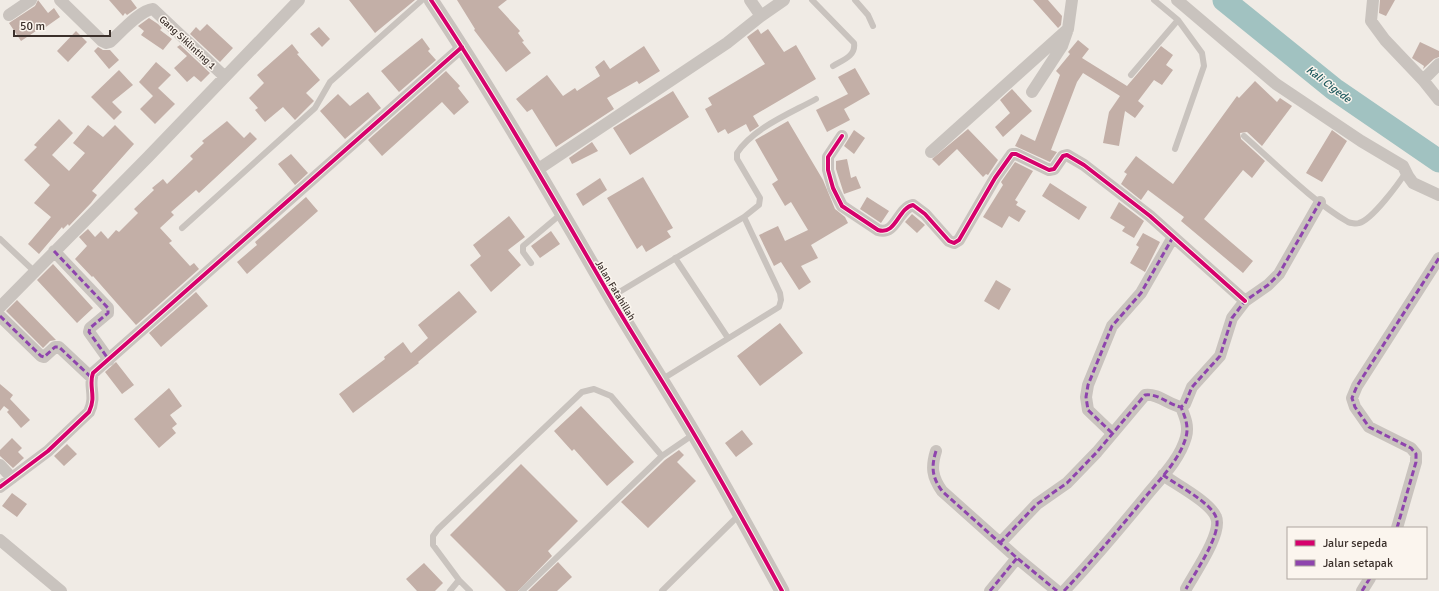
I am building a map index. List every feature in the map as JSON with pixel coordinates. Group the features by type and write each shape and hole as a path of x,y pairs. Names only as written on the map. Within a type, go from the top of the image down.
{"street":[{"path":"9,15 31,0"},
{"name":"Gang Siklinting 1","path":"60,0 102,41 106,43 110,42 141,14 153,9 225,77"},
{"path":"0,306 299,0"},
{"name":"Jalan Fatahillah","path":"431,0 462,47 537,170 611,297 694,434 782,591"},
{"path":"750,0 760,16"},
{"path":"537,170 727,43 760,16 784,0"},
{"path":"1032,92 1062,46 1068,29 1072,0"},
{"path":"1178,0 1276,84 1362,141 1403,166 1413,183 1439,195"},
{"path":"1373,0 1371,21 1385,40 1423,80 1439,100"},
{"path":"931,152 1068,29"},
{"path":"0,487 48,452 89,412 93,404 94,396 92,378 93,373 462,47"},
{"path":"1423,80 1439,64"},
{"path":"842,136 828,157 827,163 836,196 846,209 883,232 888,231 908,206 913,205 925,214 950,243 956,243 995,178 1010,157 1014,154 1049,170 1054,169 1063,156 1069,156 1084,165 1150,216 1245,301"},
{"path":"1181,407 1185,404 1192,386 1220,356 1232,318 1245,301 1268,285 1279,274 1320,202"},
{"path":"1112,433 1088,410 1086,397 1088,385 1112,326 1140,293 1173,237"},
{"path":"54,251 108,308 108,313 90,328 89,332 109,360"},
{"path":"1397,527 1416,462 1416,454 1411,448 1369,427 1355,407 1352,398 1357,386 1439,258"},
{"path":"0,316 41,356 44,357 59,346 92,378"},
{"path":"1000,543 1037,504 1067,483 1097,452 1145,395 1154,395 1169,404 1181,407"},
{"path":"1064,591 1100,553 1163,475 1178,453 1186,437 1186,422 1181,407"},
{"path":"936,451 932,465 934,480 942,491 1017,558 1057,591"},
{"path":"0,465 12,478"},
{"path":"1163,475 1202,502 1214,512 1217,518 1217,531 1186,589"},
{"path":"0,540 61,591"},
{"path":"990,591 1017,558"},
{"path":"1362,591 1369,579"}],"lane":[{"path":"182,228 315,108 330,82 422,0"},
{"path":"812,0 854,43 855,48 851,55 833,66"},
{"path":"855,0 868,15 873,26"},
{"path":"1154,0 1178,20 1202,53 1204,66 1175,148"},
{"path":"1131,75 1178,20"},
{"path":"611,297 744,217 759,205 760,198 738,159 737,153 760,130 816,99"},
{"path":"1244,136 1320,202 1349,223 1360,223 1367,220 1396,187 1406,171"},
{"path":"531,263 523,252 523,246 562,213"},
{"path":"661,380 779,307 782,300 780,293 744,217"},
{"path":"0,239 34,271"},
{"path":"675,258 728,338"},
{"path":"470,591 433,545 433,536 438,528 582,392 594,389 611,396 662,456"},
{"path":"522,591 662,456 694,434"},
{"path":"662,591 740,514"},
{"path":"450,591 460,580"}],"building":[{"path":"38,0 48,13 54,8 60,17 43,29 42,27 21,41 9,23 35,6"},
{"path":"109,0 131,0 137,8 127,15 125,13 123,16"},
{"path":"349,0 415,0 375,33"},
{"path":"457,0 507,0 498,7 520,31 518,33 524,41 522,42 531,53 506,72 474,30 475,29"},
{"path":"1033,0 1048,0 1062,16 1061,25 1058,28"},
{"path":"1380,0 1395,0 1386,16 1379,13"},
{"path":"149,18 158,24 162,28 160,30 172,39 163,50 141,35 144,31 138,26"},
{"path":"207,24 233,48 220,62 190,34 196,27 200,31"},
{"path":"319,27 330,39 322,47 310,34"},
{"path":"758,29 761,34 768,29 784,52 796,45 816,79 753,116 759,126 750,132 746,124 728,134 725,129 718,133 705,109 712,105 708,98 765,64 747,37"},
{"path":"76,31 87,42 68,62 57,51"},
{"path":"422,38 430,49 428,51 436,60 399,92 381,71"},
{"path":"1078,40 1089,49 1082,58 1127,86 1161,46 1173,55 1166,65 1173,70 1162,85 1154,80 1138,101 1144,106 1135,118 1125,111 1119,146 1103,143 1109,112 1120,96 1083,73 1077,82 1051,150 1057,152 1050,162 1015,146 1021,134 1035,141 1060,75 1056,71 1070,54 1068,52"},
{"path":"1420,42 1439,51 1439,57 1434,59 1423,69 1424,66 1412,58"},
{"path":"292,44 299,53 297,54 320,80 306,93 314,101 295,120 283,107 265,122 255,110 258,108 249,98 264,83 257,75"},
{"path":"180,45 210,73 201,82 194,76 187,82 174,68 187,56 177,47"},
{"path":"644,46 660,71 639,84 637,81 607,98 614,109 556,147 532,109 527,112 516,99 547,75 563,96 575,88 577,91 600,76 595,67 604,60 610,69"},
{"path":"98,47 103,50 110,50 119,60 109,69 94,51"},
{"path":"156,62 171,75 158,88 175,104 155,124 140,109 153,96 139,82"},
{"path":"855,68 870,94 844,109 850,120 827,132 816,110 848,94 838,77"},
{"path":"119,70 133,85 112,102 122,112 114,120 91,97"},
{"path":"446,71 460,86 458,88 469,102 454,115 442,102 382,156 368,140"},
{"path":"1255,81 1277,102 1280,98 1292,106 1262,146 1247,132 1240,133 1241,139 1265,161 1252,178 1243,170 1204,219 1253,261 1243,273 1181,221 1184,217 1148,190 1141,200 1121,184 1127,174 1124,172 1136,156 1173,184 1237,96 1239,98"},
{"path":"1012,89 1032,111 1003,137 995,127 1010,113 1000,100"},
{"path":"673,91 689,117 630,155 613,128"},
{"path":"368,92 381,108 345,139 320,111 338,94 350,106"},
{"path":"59,119 73,133 52,155 69,171 85,153 73,143 88,125 103,137 115,125 134,144 92,191 97,195 91,203 69,226 68,224 63,229 62,227 39,254 28,244 51,217 34,203 50,185 24,160 37,147 34,145"},
{"path":"227,121 244,138 250,132 257,139 199,193 196,190 171,212 174,215 160,228 172,241 169,243 190,266 194,263 199,269 136,325 93,276 92,277 75,259 87,246 79,237 88,229 95,237 101,231 108,239 116,230 119,232 138,213 134,209 154,190 152,188 163,179 167,184 193,159 190,156 204,143 202,141"},
{"path":"788,121 823,180 835,209 845,217 848,223 811,245 818,258 801,266 811,282 799,290 781,262 774,266 759,235 778,226 785,241 808,230 791,202 785,206 772,184 778,180 755,140"},
{"path":"968,129 998,160 988,175 986,174 983,177 957,149 939,166 932,159"},
{"path":"854,130 865,138 854,154 844,146"},
{"path":"1332,130 1347,141 1322,182 1306,173"},
{"path":"592,142 598,151 572,164 569,158"},
{"path":"291,154 308,173 295,185 278,164"},
{"path":"847,159 851,178 856,176 861,188 844,194 836,169 836,161"},
{"path":"1015,162 1033,171 1015,200 1018,202 1016,205 1026,211 1019,222 1009,216 1002,228 983,217 1003,185 1001,182"},
{"path":"643,177 673,228 667,231 671,237 646,252 642,245 637,249 607,198"},
{"path":"600,178 607,190 583,206 576,194"},
{"path":"1050,183 1087,207 1079,220 1042,196"},
{"path":"306,197 318,211 247,274 237,262 257,245 255,242"},
{"path":"867,197 889,211 881,223 860,209"},
{"path":"1119,202 1144,221 1134,238 1122,231 1125,227 1110,218"},
{"path":"912,214 925,225 917,233 905,222"},
{"path":"509,216 525,237 508,250 521,265 491,292 470,265 481,256 473,245"},
{"path":"551,231 560,244 540,258 531,246"},
{"path":"1143,233 1160,242 1145,272 1130,263 1139,247 1136,245"},
{"path":"53,264 93,308 77,323 37,280"},
{"path":"996,280 1011,289 999,310 984,301"},
{"path":"459,291 477,312 418,362 419,363 353,413 339,394 385,359 384,357 403,342 411,353 428,338 418,325"},
{"path":"196,292 208,306 161,347 149,333"},
{"path":"17,300 56,340 50,341 43,348 6,311"},
{"path":"780,323 803,353 760,386 737,356"},
{"path":"116,362 134,385 122,394 105,372"},
{"path":"0,384 13,395 10,399 30,420 21,428 7,412 9,410 4,406 0,411"},
{"path":"169,388 182,406 170,415 177,424 172,428 176,433 159,448 134,419"},
{"path":"581,406 634,462 607,486 574,449 572,451 554,431"},
{"path":"742,430 753,444 736,457 725,443"},
{"path":"12,438 22,448 18,452 24,458 13,468 0,456 0,450"},
{"path":"67,444 77,454 64,466 54,456"},
{"path":"679,450 684,455 677,462 696,481 648,528 621,502 665,460"},
{"path":"521,464 578,521 548,551 552,556 518,591 506,591 450,535"},
{"path":"12,493 27,504 17,517 2,506"},
{"path":"558,562 572,577 557,591 528,591"},
{"path":"424,563 443,583 435,591 417,591 406,579"}],"waterway":[{"name":"Kali Cigede","path":"1224,0 1334,89 1439,161"}],"marked path":[{"path":"1000,543 1037,504 1067,483 1097,452 1145,395 1159,397 1181,407 1185,404 1192,387 1220,356 1232,318 1245,301 1268,285 1279,274 1320,202"},
{"path":"1112,433 1088,410 1086,397 1088,385 1112,326 1141,293 1173,237"},
{"path":"54,251 108,308 108,313 90,328 89,332 109,360"},
{"path":"1397,527 1416,462 1416,454 1411,448 1369,427 1355,407 1352,398 1357,386 1439,258"},
{"path":"0,316 41,356 44,357 55,347 59,347 92,378"},
{"path":"1064,591 1117,532 1175,461 1187,433 1186,422 1181,407"},
{"path":"936,451 933,462 933,472 942,491 1017,558 1057,591"},
{"path":"1163,475 1200,500 1213,511 1216,517 1217,524 1212,543 1186,589"},
{"path":"990,591 1017,558"},
{"path":"1362,591 1369,579"}],"cycle path":[{"path":"431,0 500,109 620,313 694,434 782,591"},
{"path":"0,487 48,451 89,412 92,401 91,382 93,373 462,47"},
{"path":"842,136 828,157 828,170 833,188 842,206 878,230 884,231 889,229 904,211 913,205 925,214 949,241 954,243 959,240 995,178 1012,154 1016,154 1049,170 1054,169 1063,156 1067,155 1084,165 1150,216 1245,301"}]}
